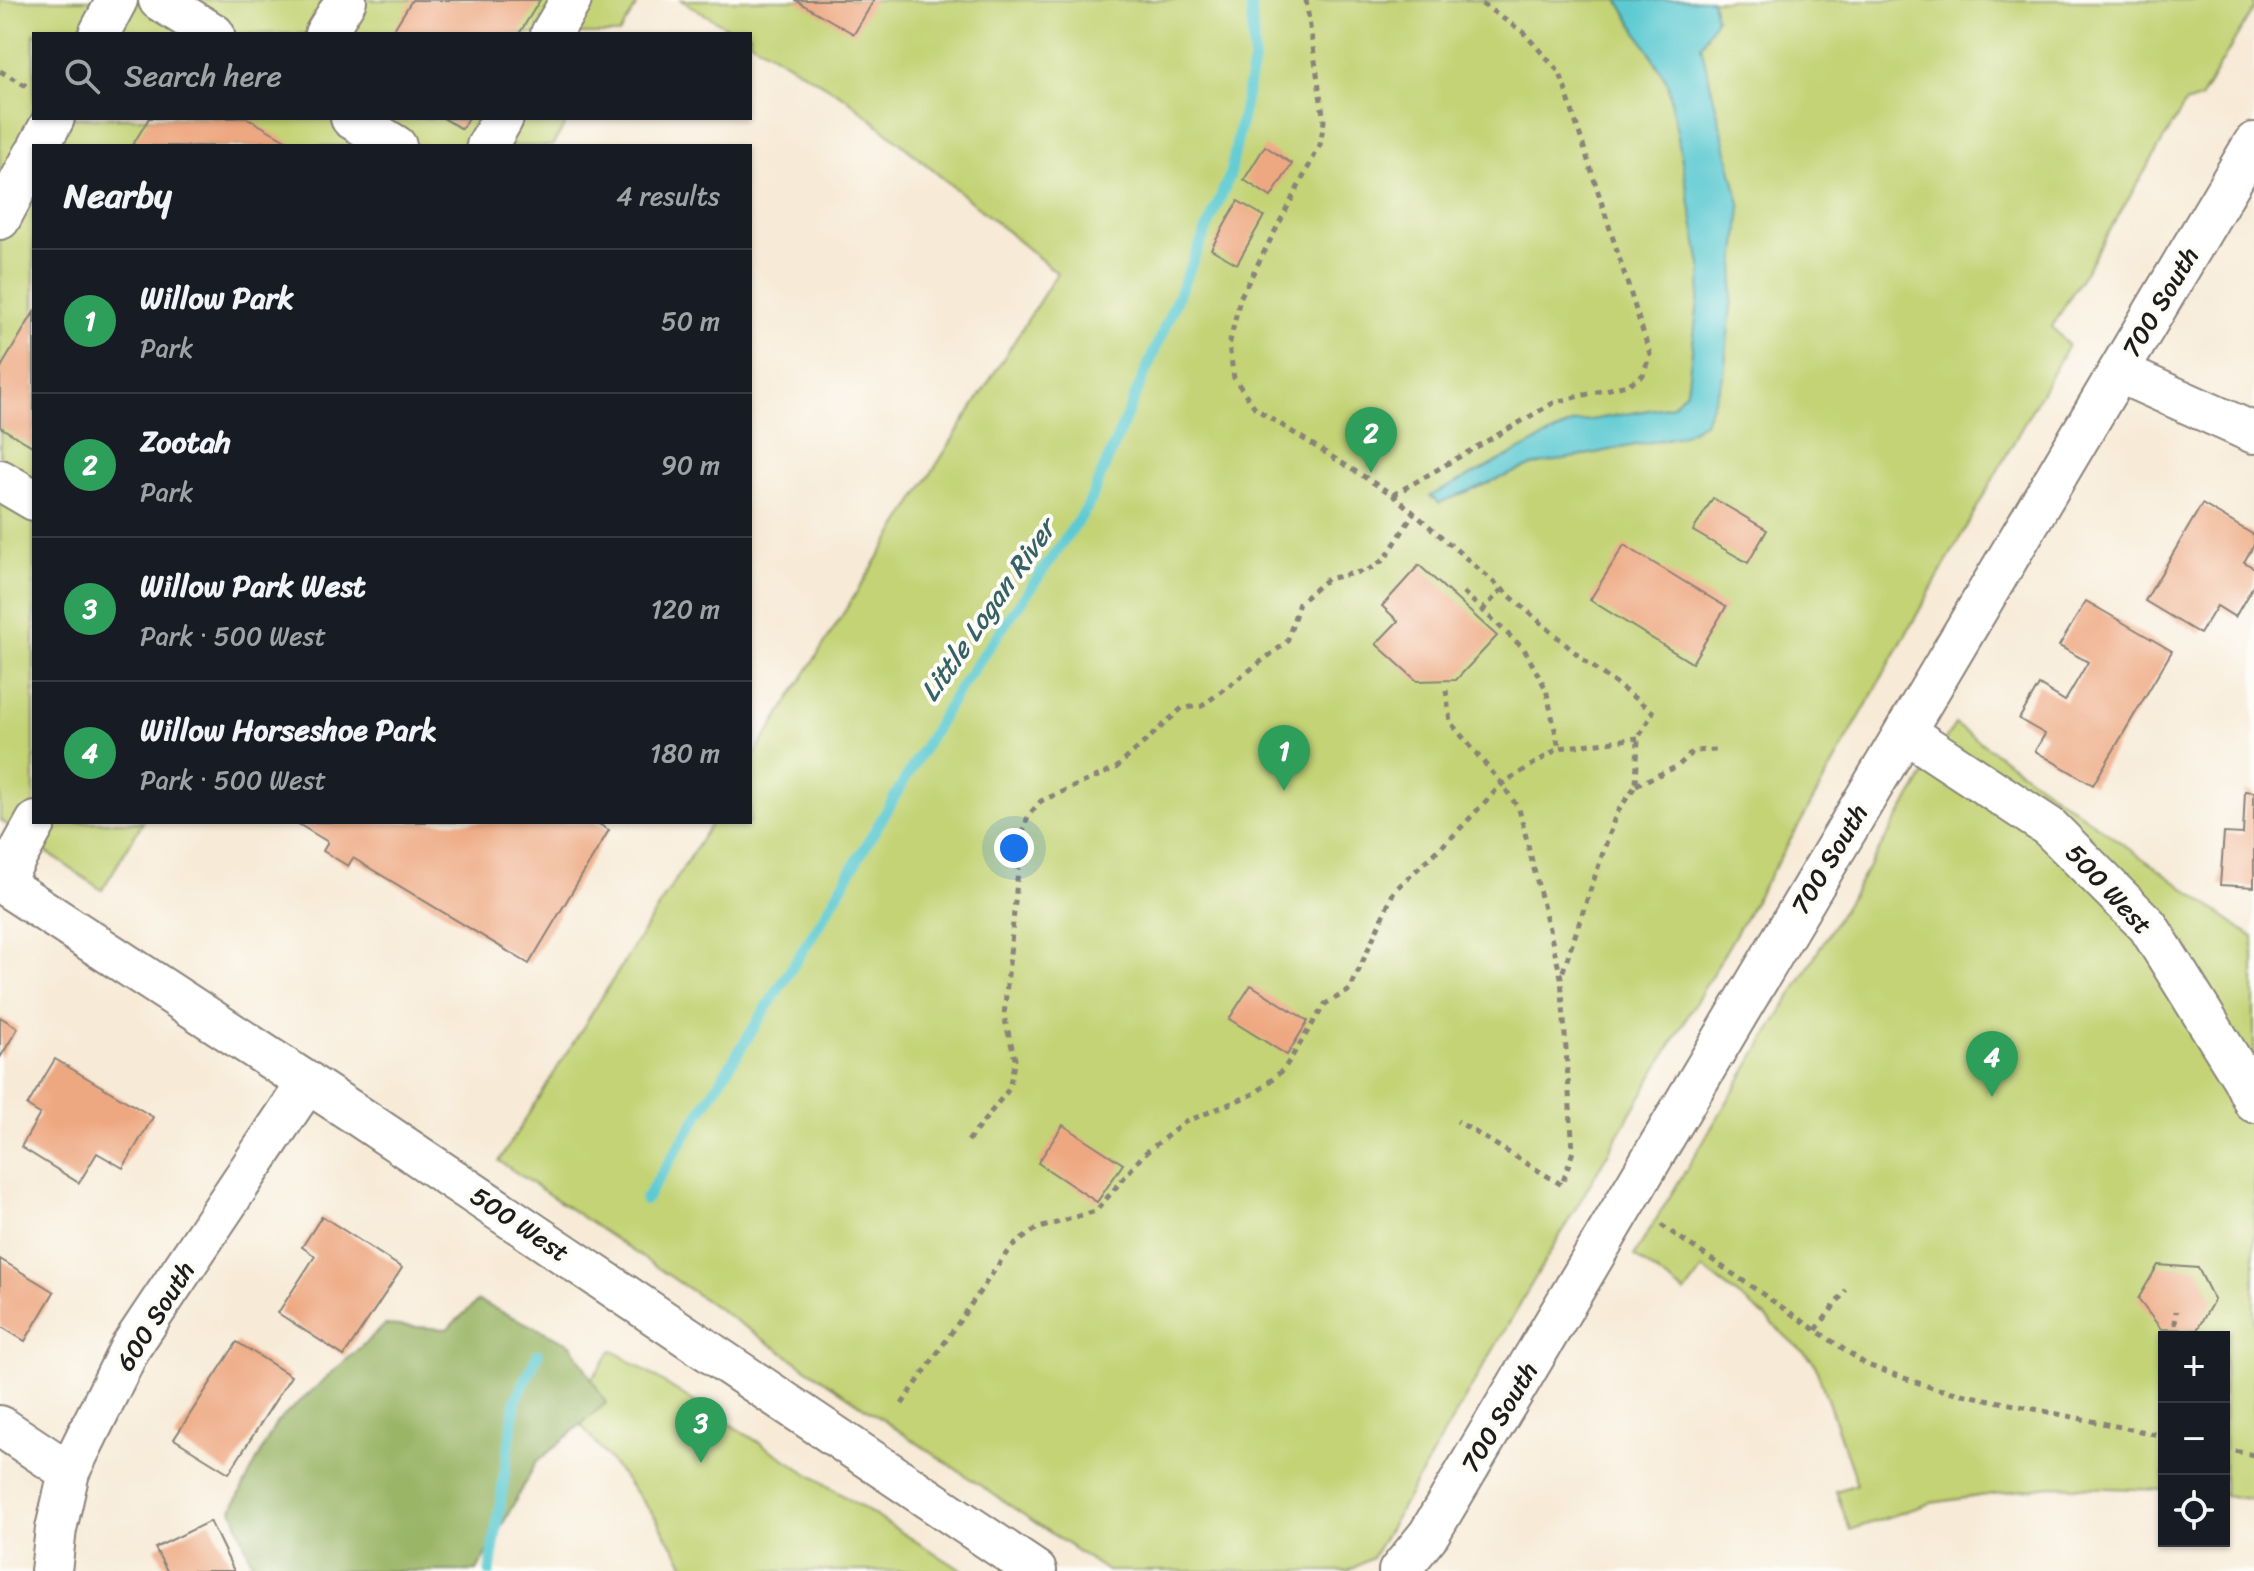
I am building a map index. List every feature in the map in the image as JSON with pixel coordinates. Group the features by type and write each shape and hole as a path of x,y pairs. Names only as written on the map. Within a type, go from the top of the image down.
{"street":[{"path":"100,32 117,0"},
{"path":"159,0 211,32"},
{"path":"326,32 346,0"},
{"path":"552,32 571,0"},
{"path":"40,144 53,120"},
{"path":"354,120 393,144"},
{"path":"488,144 502,120"},
{"name":"700 South","path":"1399,1571 1429,1534 2254,143"},
{"path":"0,219 32,159"},
{"path":"2118,372 2254,433"},
{"path":"0,480 32,499"},
{"name":"500 West","path":"1905,732 2049,827 2148,926 2243,1079 2254,1102"},
{"path":"1,882 35,824"},
{"name":"500 West","path":"1,882 308,1082 1036,1571"},
{"name":"600 South","path":"51,1571 56,1529 69,1472 130,1348 308,1082"},
{"path":"0,1426 69,1472"}],"path":[{"path":"1306,0 1324,121 1320,145 1240,298 1229,346 1234,378 1256,409 1393,495 1584,660 1653,712 1638,738 1636,785"},
{"path":"1393,495 1555,402 1627,385 1643,375 1650,354 1560,73 1523,32 1476,0"},
{"path":"0,71 32,89"},
{"path":"968,1141 1009,1089 1015,1059 1004,1016 1021,839 1028,816 1041,801 1116,768 1182,708 1202,706 1287,642 1299,603 1327,579 1368,570 1385,559 1414,513"},
{"path":"1482,611 1501,590"},
{"path":"1463,592 1524,649 1546,689 1559,748"},
{"path":"1446,690 1450,722 1519,809 1561,977 1573,1151 1562,1185 1457,1121"},
{"path":"902,1404 1010,1248 1036,1229 1096,1211 1144,1154 1185,1122 1256,1093 1284,1069 1325,1004 1350,990 1394,891 1453,836 1502,784 1559,748 1638,738"},
{"path":"1561,977 1616,814 1636,785 1678,766 1693,751 1718,750"},
{"path":"1661,1225 1867,1365 1933,1388 2158,1435"},
{"path":"1816,1330 1846,1290"},
{"path":"2174,1331 2176,1311"},
{"path":"2230,1450 2254,1455"}],"green space":[{"path":"0,0 640,0 620,32 32,32 32,120 568,120 553,144 32,144 32,824 142,824 102,890 0,820"},
{"path":"681,0 2254,0 2254,8 2200,99 2185,104 2052,327 2068,345 1802,820 1372,1558 1348,1571 1107,1571 499,1161 711,824 752,824 752,759 1057,273 846,98 752,42 752,32 735,32"},
{"path":"1955,724 2254,938 2254,1500 2230,1496 2230,1331 2158,1331 2158,1490 2050,1486 1931,1503 1850,1530 1836,1491 1857,1484 1814,1362 1757,1310 1703,1269 1685,1293 1634,1256"},
{"path":"478,1301 571,1344 606,1403 536,1463 477,1571 255,1571 232,1509 276,1423 385,1325 447,1329"},
{"path":"612,1350 963,1571 689,1571 653,1514 570,1411"}],"water":[{"path":"1618,0 1712,0 1716,19 1701,46 1741,208 1724,375 1705,422 1681,436 1530,466 1439,503 1430,496 1573,423 1672,406 1687,390 1702,271 1668,83"}],"building":[{"path":"412,0 540,0 520,32 392,32"},
{"path":"795,0 874,0 854,34"},
{"path":"148,120 250,120 292,144 133,144"},
{"path":"446,120 467,120 462,129"},
{"path":"1265,146 1292,164 1271,197 1244,180"},
{"path":"1238,201 1264,216 1237,264 1211,249"},
{"path":"32,315 32,446 0,427 0,369"},
{"path":"1713,498 1767,530 1748,563 1693,531"},
{"path":"2202,504 2254,535 2254,545 2244,562 2254,568 2254,584 2235,617 2217,606 2200,634 2145,601"},
{"path":"1624,545 1726,607 1692,663 1590,600"},
{"path":"1419,565 1497,636 1456,680 1417,681 1376,644 1398,621 1382,606"},
{"path":"2086,601 2172,651 2093,785 2035,751 2045,734 2019,719 2039,685 2065,701 2088,662 2059,646"},
{"path":"2245,791 2254,792 2254,887 2220,885 2224,833 2243,834"},
{"path":"298,824 598,824 609,830 529,964 353,858 348,866 323,851 328,842"},
{"path":"1251,985 1308,1021 1287,1055 1229,1019"},
{"path":"0,1017 18,1028 0,1058"},
{"path":"55,1059 153,1117 123,1168 97,1153 79,1183 21,1147 40,1114 27,1106"},
{"path":"1063,1125 1123,1164 1097,1202 1038,1163"},
{"path":"322,1216 402,1268 344,1356 278,1313 315,1256 302,1247"},
{"path":"0,1259 54,1292 25,1341 0,1326"},
{"path":"2158,1265 2198,1268 2214,1300 2197,1330 2161,1329 2138,1299"},
{"path":"237,1342 291,1376 229,1473 174,1439"},
{"path":"210,1521 234,1571 167,1571 155,1548"}],"waterway":[{"name":"Little Logan River","path":"645,1200 820,923 955,695 1087,508 1230,175 1254,59 1251,0"},
{"name":"Little Logan River","path":"490,1571 516,1399 538,1354"}],"place":[{"name":"Zootah","path":"1371,473"},
{"name":"Willow Park","path":"1284,791"},
{"name":"Willow Horseshoe Park","path":"1992,1097"},
{"name":"Willow Park West","path":"701,1463"}]}
